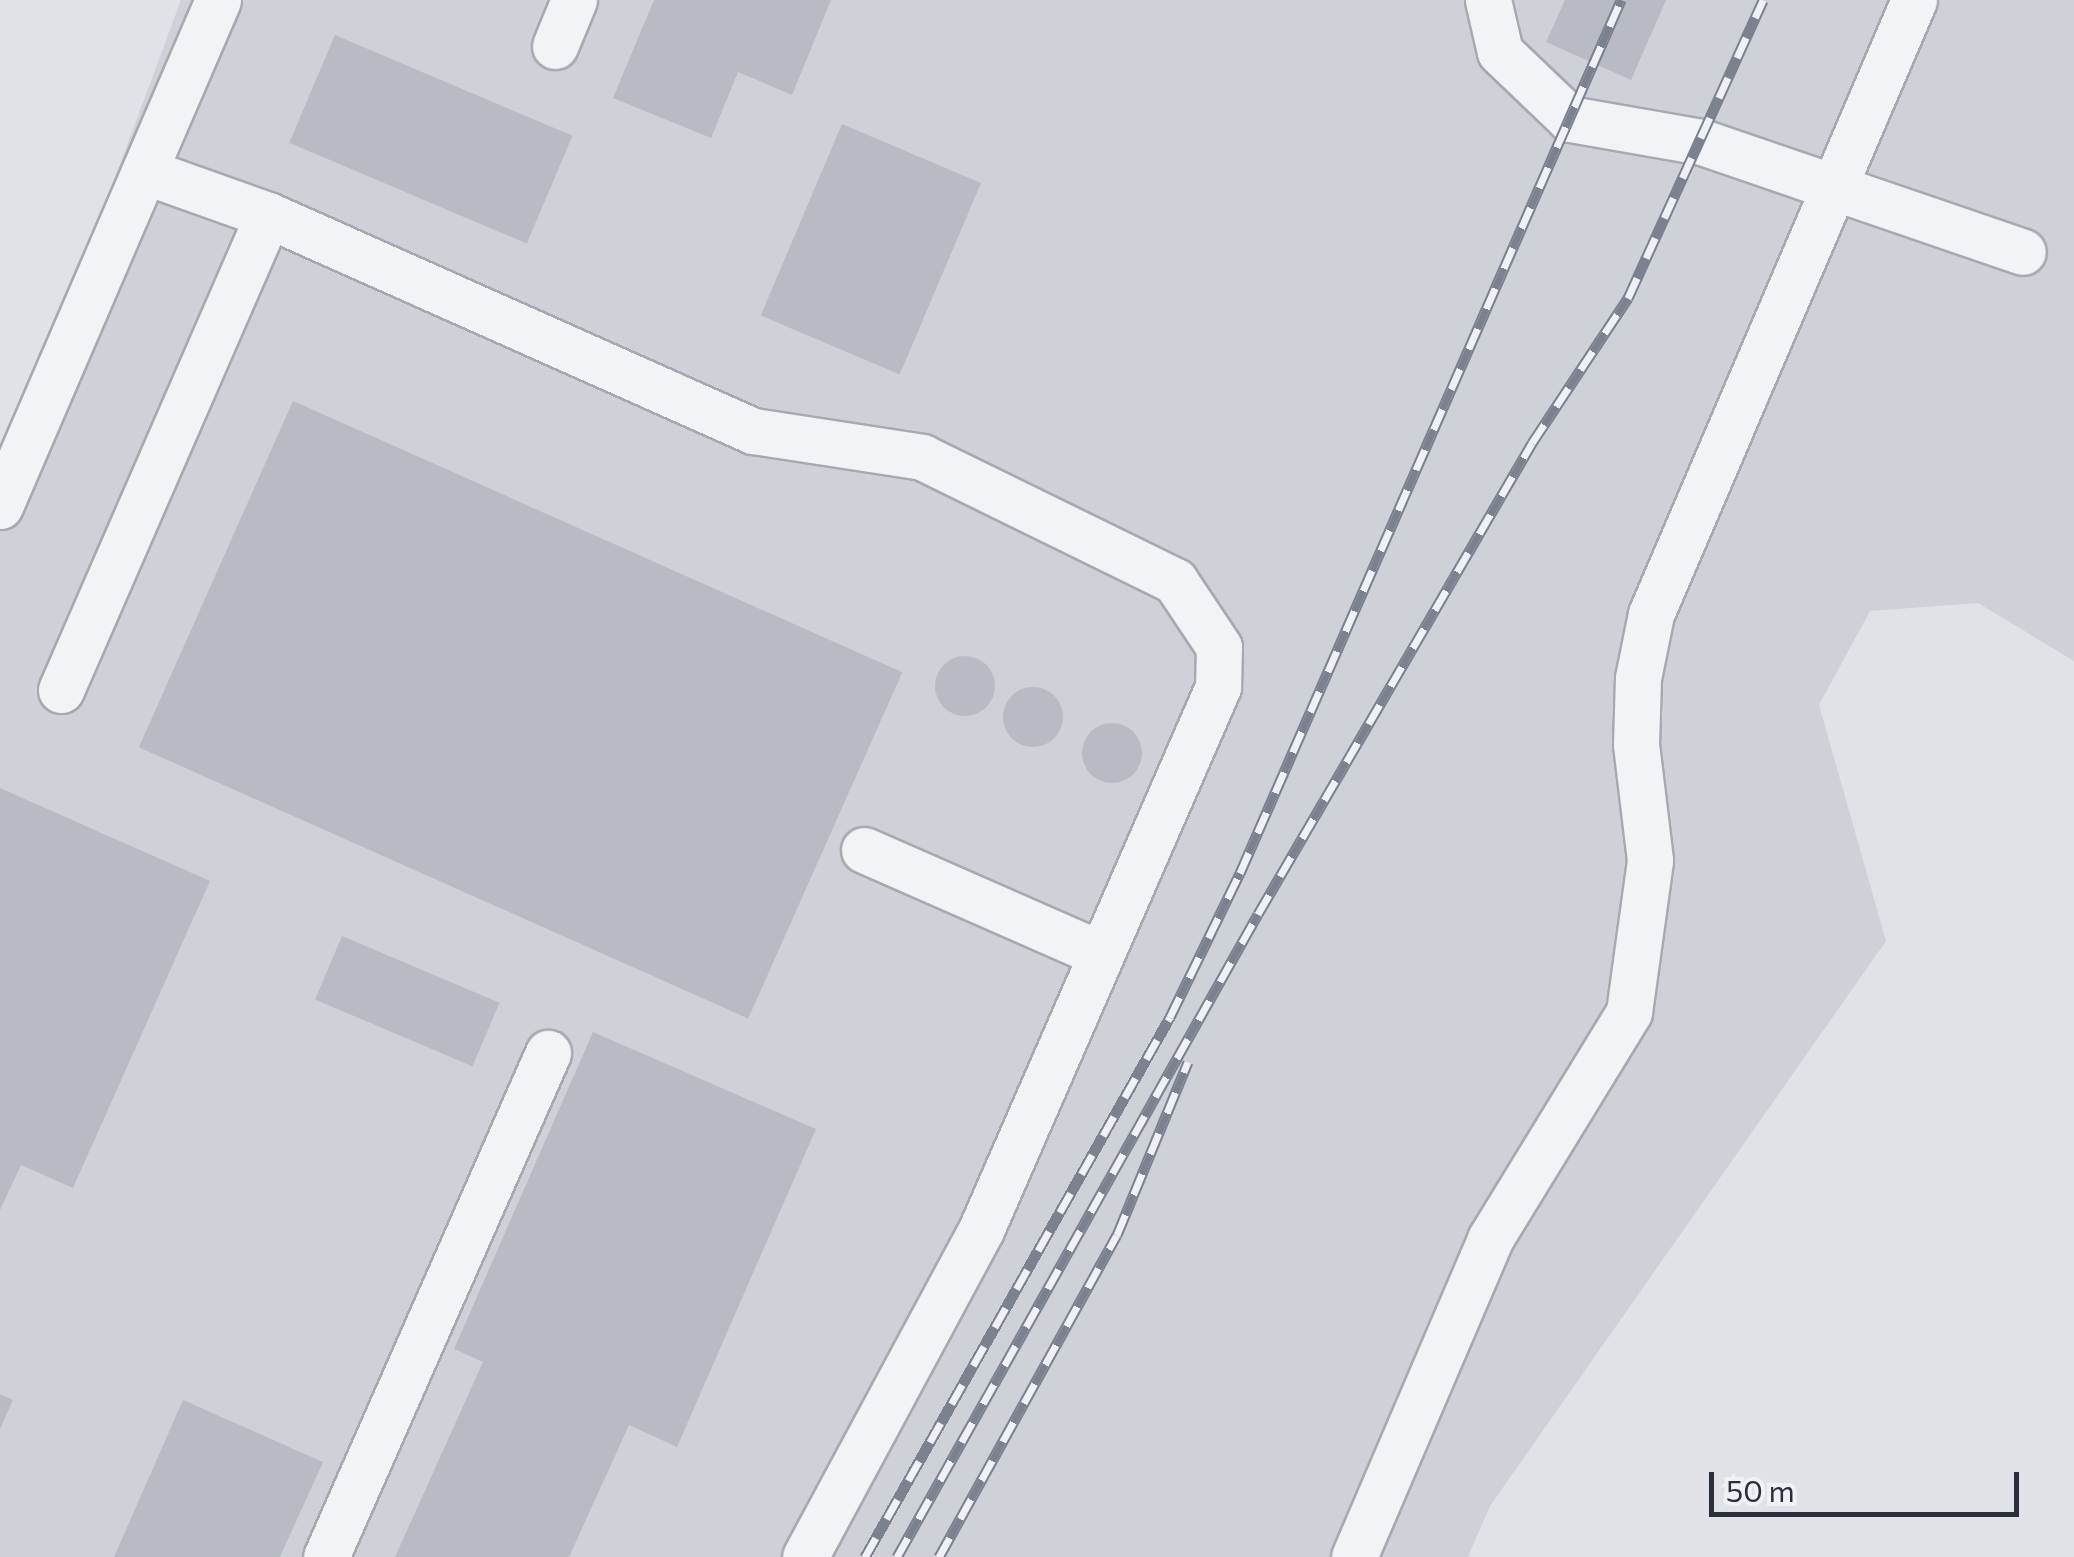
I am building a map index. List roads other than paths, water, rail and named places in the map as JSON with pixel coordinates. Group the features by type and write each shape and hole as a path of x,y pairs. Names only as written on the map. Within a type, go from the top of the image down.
{"lane":[{"path":"0,506 218,0"},
{"path":"555,46 574,0"},
{"path":"1488,0 1500,52 1570,119 1702,142 1837,184 2023,252"},
{"path":"1354,1557 1490,1238 1630,1012 1650,860 1636,745 1638,678 1651,614 1914,0"},
{"path":"147,172 268,215 753,431 922,457 1175,581 1219,647 1218,686 981,1230 805,1557"},
{"path":"61,690 268,215"},
{"path":"864,850 1101,954"},
{"path":"326,1557 548,1053"}],"railway":[{"path":"865,1557 1170,1017 1240,873 1621,0"},
{"path":"897,1557 1258,914 1532,443 1628,298 1763,0"},
{"path":"939,1557 1117,1235 1188,1062"}]}
